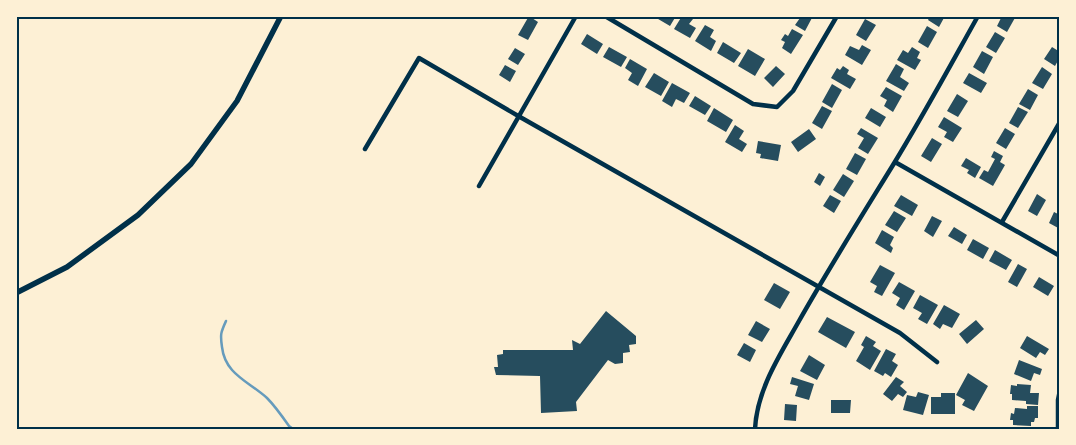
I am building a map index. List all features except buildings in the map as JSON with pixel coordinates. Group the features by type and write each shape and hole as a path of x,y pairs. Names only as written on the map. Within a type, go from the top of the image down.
{"street":[{"path":"16,292 67,267 130,221 191,164 237,101 281,16"},
{"path":"479,186 576,16"},
{"path":"605,16 752,104 777,107 793,91 837,16"},
{"path":"755,429 755,416 760,396 769,374 818,286 895,162 978,16"},
{"path":"365,149 419,58 900,333 937,362"},
{"path":"1002,222 1060,122"},
{"path":"895,162 1060,256"},
{"path":"1058,429 1060,390"}],"waterway":[{"path":"226,321 221,339 224,356 228,364 238,376 267,398 293,429"}]}
